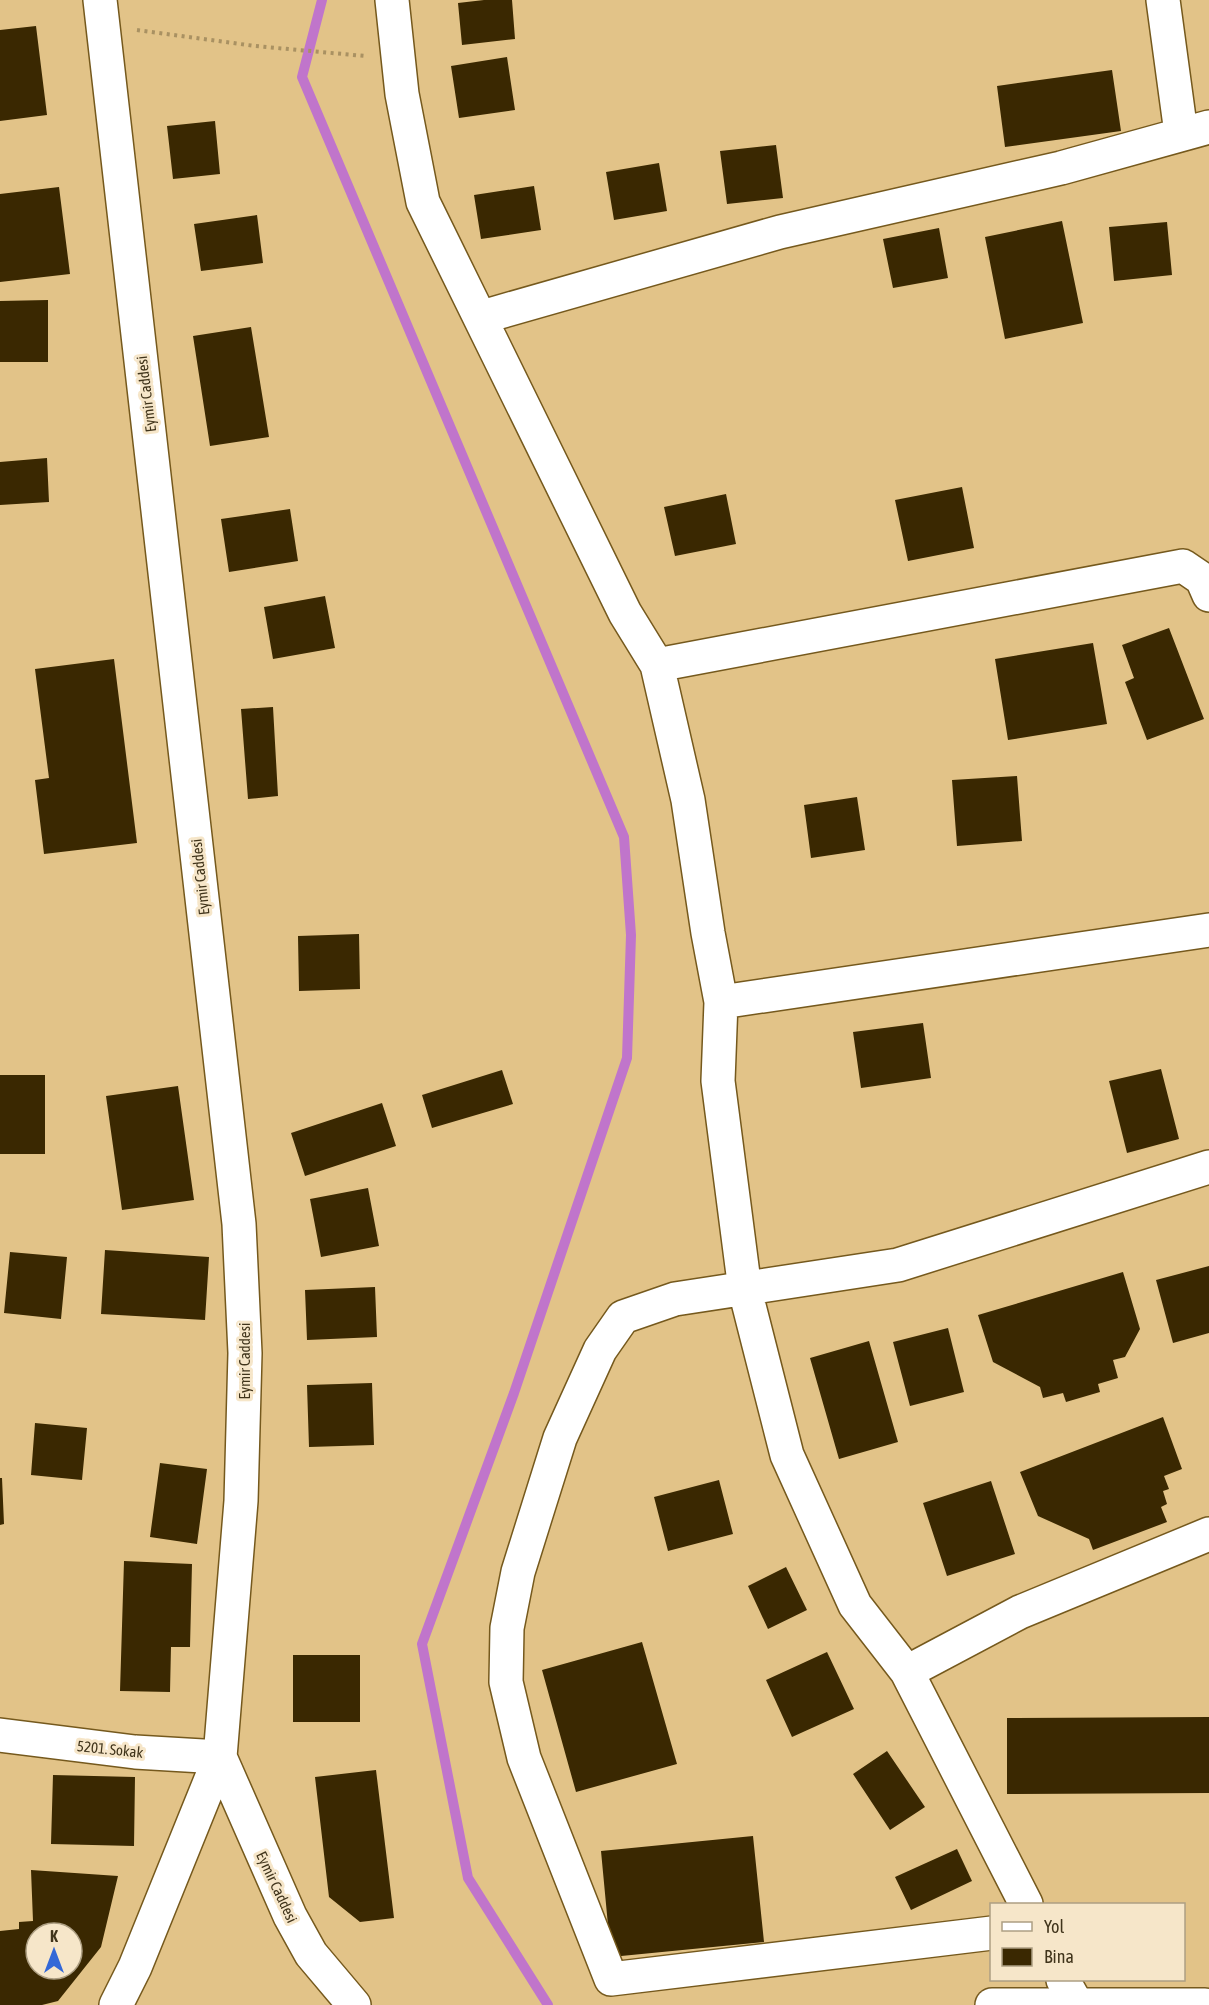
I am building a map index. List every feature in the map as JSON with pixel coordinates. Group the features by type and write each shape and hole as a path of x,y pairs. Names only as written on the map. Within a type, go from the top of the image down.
{"main road":[{"name":"Eymir Caddesi","path":"100,0 239,1224 245,1353 241,1502 220,1757 135,1966 116,2005"},
{"path":"392,0 402,94 423,202 482,317 625,613 657,664 688,800 721,1002 718,1081 745,1290 787,1455 855,1605 907,1672 1025,1903"},
{"path":"482,317 780,232 1061,168 1195,130 1163,0"},
{"path":"657,664 1182,566 1203,579 1209,595"},
{"path":"721,1002 1209,930"},
{"path":"990,1933 611,1979 524,1758 506,1682 507,1628 518,1572 560,1438 600,1350 623,1317 675,1299 898,1265 1209,1167"},
{"path":"907,1672 1020,1612 1209,1534"},
{"name":"5201. Sokak","path":"0,1735 135,1752 220,1757"},
{"name":"Eymir Caddesi","path":"220,1757 290,1917 311,1954 354,2005"},
{"path":"992,2005 1069,1991 1205,2005"}],"path":[{"path":"104,33 140,30 332,54"}],"building":[{"path":"512,0 515,39 462,45 458,3"},
{"path":"36,26 47,115 0,121 0,30"},
{"path":"507,57 515,110 459,118 451,66"},
{"path":"1112,70 1121,131 1005,147 997,86"},
{"path":"215,121 220,174 173,179 167,126"},
{"path":"776,145 783,198 727,204 720,151"},
{"path":"659,163 667,211 614,220 606,172"},
{"path":"534,186 541,230 481,239 474,195"},
{"path":"59,187 70,274 0,282 0,194"},
{"path":"257,215 263,263 201,271 194,224"},
{"path":"1062,221 1083,323 1005,339 985,237"},
{"path":"1167,222 1172,275 1114,281 1109,227"},
{"path":"939,228 948,278 893,288 883,239"},
{"path":"48,300 48,362 0,362 0,301"},
{"path":"251,327 269,437 210,446 193,336"},
{"path":"47,458 49,502 0,505 0,462"},
{"path":"962,487 974,548 908,561 895,500"},
{"path":"726,494 736,544 675,556 664,507"},
{"path":"290,509 298,561 229,572 221,519"},
{"path":"325,596 335,648 273,659 264,607"},
{"path":"1169,628 1204,719 1147,740 1125,682 1134,678 1122,645"},
{"path":"1093,643 1107,724 1008,740 995,659"},
{"path":"114,659 137,843 44,854 35,780 49,778 35,669"},
{"path":"273,707 278,796 248,799 241,709"},
{"path":"1017,776 1022,841 957,846 952,780"},
{"path":"857,797 865,850 811,858 804,805"},
{"path":"359,934 360,989 299,991 298,936"},
{"path":"923,1023 931,1078 861,1088 853,1032"},
{"path":"1161,1069 1179,1139 1127,1153 1109,1081"},
{"path":"502,1070 513,1104 432,1128 422,1095"},
{"path":"0,1075 45,1075 45,1154 0,1154"},
{"path":"178,1086 194,1200 122,1210 106,1096"},
{"path":"382,1103 396,1146 305,1176 291,1133"},
{"path":"368,1188 379,1246 321,1257 310,1199"},
{"path":"105,1250 209,1257 205,1320 101,1314"},
{"path":"10,1252 67,1257 61,1319 4,1313"},
{"path":"1209,1266 1209,1333 1173,1343 1156,1280"},
{"path":"1123,1272 1140,1329 1125,1357 1113,1360 1118,1378 1098,1384 1100,1392 1066,1402 1063,1393 1043,1398 1040,1387 993,1362 978,1315"},
{"path":"375,1287 377,1337 307,1340 305,1290"},
{"path":"948,1328 964,1392 910,1406 893,1342"},
{"path":"869,1341 898,1442 839,1459 810,1358"},
{"path":"372,1383 374,1445 309,1447 307,1385"},
{"path":"1163,1417 1182,1469 1164,1476 1169,1489 1163,1491 1167,1504 1161,1507 1167,1522 1093,1550 1089,1539 1038,1516 1020,1472"},
{"path":"35,1423 87,1428 82,1480 31,1475"},
{"path":"160,1463 207,1469 197,1544 150,1537"},
{"path":"0,1478 2,1478 4,1524 0,1525"},
{"path":"719,1480 733,1534 668,1551 654,1497"},
{"path":"991,1481 1015,1554 947,1576 923,1503"},
{"path":"124,1561 192,1564 190,1647 171,1647 170,1692 120,1691"},
{"path":"786,1567 807,1610 768,1629 748,1586"},
{"path":"642,1642 677,1764 576,1792 542,1670"},
{"path":"827,1652 854,1709 792,1737 766,1680"},
{"path":"293,1655 360,1655 360,1722 293,1722"},
{"path":"1209,1717 1209,1793 1007,1794 1007,1718"},
{"path":"887,1751 925,1807 890,1830 853,1774"},
{"path":"376,1770 394,1918 360,1922 329,1897 315,1777"},
{"path":"53,1775 135,1777 134,1846 51,1844"},
{"path":"753,1836 764,1942 611,1957 601,1851"},
{"path":"957,1849 972,1881 911,1910 895,1877"},
{"path":"31,1870 118,1876 101,1947 84,1968 84,1921 33,1921"},
{"path":"19,1922 24,1922 24,1981 74,1981 58,2001 42,2005 0,2005 0,1931 19,1929"}],"waterway":[{"path":"322,0 302,77 624,837 631,935 627,1058 514,1393 422,1644 468,1878 548,2005"}]}
